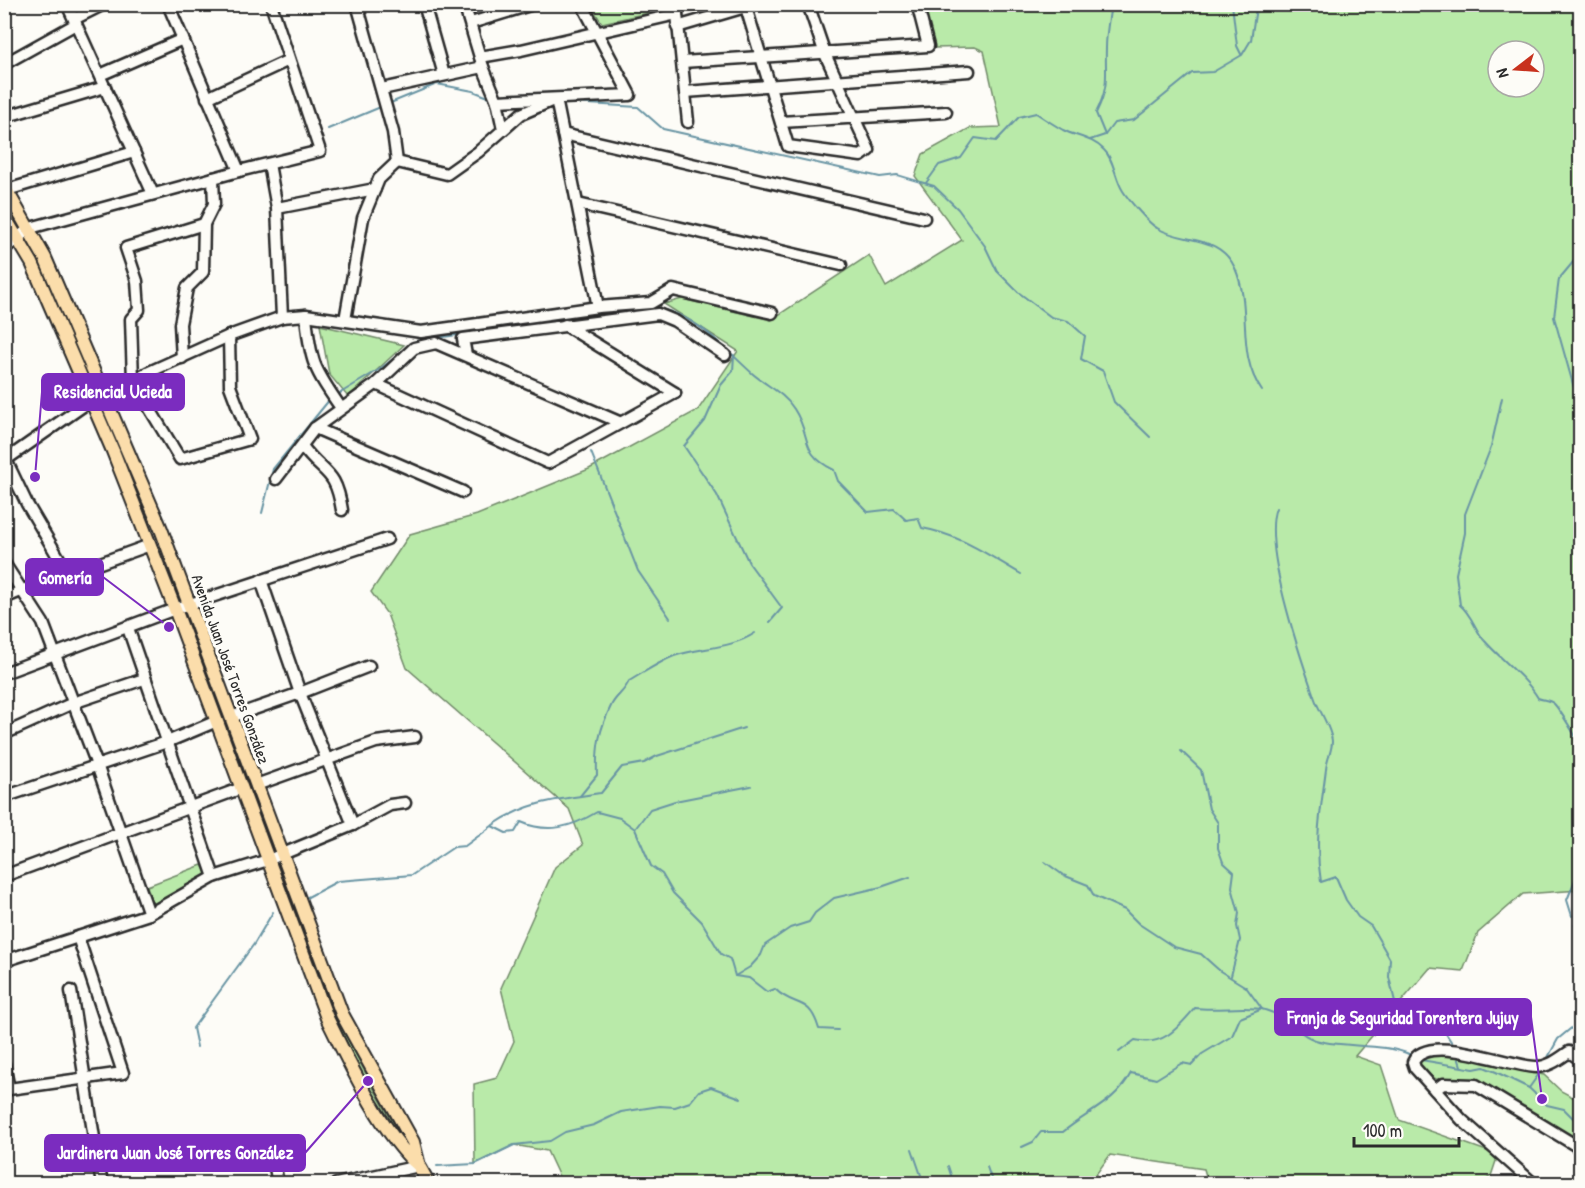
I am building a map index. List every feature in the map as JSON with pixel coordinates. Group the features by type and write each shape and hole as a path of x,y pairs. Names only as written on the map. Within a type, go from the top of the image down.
{"main road":[{"name":"Avenida Juan José Torres González","path":"6,188 30,228 190,604 342,1014 413,1142 419,1166 429,1184"},
{"name":"Avenida Juan José Torres González","path":"4,216 32,263 113,451 175,609 315,989 348,1061 402,1152 419,1166"},
{"path":"280,893 294,888"}],"street":[{"path":"67,4 153,194"},
{"path":"4,64 104,4"},
{"path":"168,4 239,171"},
{"path":"4,249 30,228 320,151 271,4"},
{"path":"357,4 393,132 397,162"},
{"path":"424,4 444,75"},
{"path":"464,4 482,62 497,100 502,129"},
{"path":"471,23 533,4"},
{"path":"497,100 630,95 582,4"},
{"path":"677,27 747,5 788,146 854,157 868,150 825,54 808,4"},
{"path":"682,62 928,46 918,7"},
{"path":"382,89 444,75 482,62 675,9 688,122"},
{"path":"100,75 183,39"},
{"path":"207,98 289,60"},
{"path":"685,92 969,71"},
{"path":"4,117 105,87"},
{"path":"397,162 447,174 478,152 521,114 556,99"},
{"path":"556,99 598,307"},
{"path":"781,122 946,111"},
{"path":"563,134 924,218"},
{"path":"6,188 134,152"},
{"path":"345,320 352,291 359,236 379,179 397,162"},
{"path":"269,164 277,208 282,317"},
{"path":"182,358 180,324 187,288 203,272 205,266 204,224 214,204 213,178"},
{"path":"277,208 375,189"},
{"path":"578,204 841,266"},
{"path":"204,224 126,248 137,281 140,310 131,319 133,381 180,459 250,438 230,386 229,336"},
{"path":"104,399 133,381 229,336 282,317 306,315 422,332 555,315 598,307 651,303 673,290 772,313"},
{"path":"466,356 463,339 658,314 675,321 725,355"},
{"path":"306,315 309,350 314,368 341,408"},
{"path":"376,384 548,463 675,393 566,326 555,315"},
{"path":"276,479 315,428 376,384 414,348 436,343 619,422"},
{"path":"67,572 27,504 5,460 90,401"},
{"path":"315,428 463,492"},
{"path":"302,446 315,463 334,478 342,510"},
{"path":"4,673 175,609 387,539"},
{"path":"4,598 67,572 78,571 150,545"},
{"path":"4,563 43,623 98,765 149,914"},
{"path":"261,580 300,693 353,825"},
{"path":"128,628 214,877"},
{"path":"231,717 369,666"},
{"path":"4,734 73,703 144,679"},
{"path":"4,797 167,742 217,721"},
{"path":"256,785 376,742 415,737"},
{"path":"4,876 121,835 242,788"},
{"path":"4,961 149,914 214,877 268,860 353,825 390,805 405,803"},
{"path":"4,1064 7,1091 123,1072 78,937"},
{"path":"71,991 95,1144"},
{"path":"1534,1184 1497,1148 1470,1127 1435,1090 1415,1068 1413,1062 1415,1056 1454,1050 1534,1067 1553,1063 1569,1052 1581,1059"},
{"path":"1435,1090 1443,1084 1476,1085 1576,1146 1581,1158"},
{"path":"98,1162 102,1184"},
{"path":"274,1162 278,1184"},
{"path":"336,1184 419,1166"}],"green space":[{"path":"590,5 665,5 666,9 602,23"},
{"path":"922,5 1580,5 1580,890 1523,894 1478,933 1463,971 1430,968 1355,1056 1381,1065 1399,1120 1498,1155 1491,1176 1481,1183 1208,1183 1204,1169 1110,1155 1089,1184 562,1183 547,1151 514,1145 475,1164 474,1084 497,1078 514,1041 501,988 555,867 583,845 569,809 407,668 387,614 371,592 410,534 477,515 589,469 698,410 738,351 664,304 682,299 771,320 869,255 886,287 962,240 915,176 923,154 970,128 1001,127 984,51 975,47 935,48"},
{"path":"320,325 404,345 348,397 329,374"},
{"path":"193,631 272,850 267,852 188,632"},
{"path":"202,865 209,878 153,908 147,886"},
{"path":"301,928 349,1041 409,1148 390,1124 357,1072 296,930"},
{"path":"1450,1055 1544,1075 1561,1091 1580,1101 1580,1143 1479,1081 1436,1079 1421,1070 1417,1064 1426,1056"}],"waterway":[{"path":"1105,135 1096,113 1105,88 1106,37 1111,4"},
{"path":"1232,4 1237,46 1241,54"},
{"path":"1090,140 1105,135 1114,123 1134,120 1192,73 1213,72 1242,55 1251,40 1256,8 1264,4"},
{"path":"388,104 437,84 473,91 491,98"},
{"path":"571,103 638,107 663,129 880,177 897,175 934,186 958,209 985,246 997,271 1018,292 1051,317 1068,321 1085,336 1081,359 1103,371 1114,402 1150,437"},
{"path":"328,129 383,106"},
{"path":"926,183 939,165 961,158 975,138 996,141 1019,117 1036,113 1063,130 1100,146 1107,154 1120,186 1153,226 1167,233 1210,245 1228,257 1240,283 1249,361 1262,391"},
{"path":"1579,255 1559,279 1554,317 1580,409"},
{"path":"566,319 643,308 661,309 688,319 785,398 800,419 815,457 834,470 838,481 868,512 894,509 906,520 918,518 922,528 962,541 1021,574"},
{"path":"473,332 553,321"},
{"path":"411,344 416,341 464,334"},
{"path":"337,395 380,369 407,348"},
{"path":"734,355 733,371 721,385 705,421 684,446 717,495 749,563 782,608 770,622"},
{"path":"1502,398 1491,447 1465,514 1465,533 1456,574 1460,605 1467,612 1483,639 1526,682 1538,698 1555,705 1580,745"},
{"path":"262,513 273,469 330,399"},
{"path":"1580,442 1580,448"},
{"path":"591,452 638,571 670,618"},
{"path":"1276,508 1273,525 1278,574 1301,657 1315,699 1328,726 1332,745 1319,825 1318,852 1321,882 1336,877 1346,900 1358,917 1371,926 1390,959 1389,977 1396,1006 1441,1026 1454,1046"},
{"path":"580,796 597,775 601,730 612,704 629,681 674,656 726,645 755,633"},
{"path":"493,825 532,806 558,799 601,793 622,767 644,763 657,756 744,728"},
{"path":"1181,751 1201,770 1209,809 1218,823 1218,848 1223,862 1234,872 1232,887 1239,913 1237,926 1240,940 1231,976"},
{"path":"635,829 650,809 675,801 751,786"},
{"path":"304,899 338,881 412,875 454,847 465,846 492,826 506,833 515,832 521,822 541,828 560,827 578,822 597,812 620,818 635,829 651,866 662,874 673,893 702,922 721,954 730,959 735,976 749,978 767,992 775,989 806,1007 811,1011 819,1029 838,1030"},
{"path":"1045,862 1063,875 1088,885 1094,896 1125,910 1139,924 1174,947 1201,954 1220,971 1246,987 1262,1009"},
{"path":"1572,916 1567,900 1580,868"},
{"path":"735,976 750,967 761,955 765,945 790,928 809,922 815,913 834,898 881,887 910,877"},
{"path":"197,1047 193,1028 254,944 273,912"},
{"path":"1575,924 1580,945"},
{"path":"1546,1061 1558,1039 1575,1025 1580,970"},
{"path":"1119,1052 1135,1040 1154,1041 1169,1034 1195,1008 1250,1008 1274,1013 1315,1040 1391,1049 1411,1055"},
{"path":"1022,1147 1033,1142 1041,1132 1063,1132 1109,1099 1125,1083 1131,1073 1156,1079 1182,1063 1192,1065 1202,1054 1232,1036 1240,1018 1260,1010"},
{"path":"1457,1054 1461,1066"},
{"path":"1421,1060 1474,1069 1484,1067 1529,1088 1547,1105 1564,1109 1580,1125"},
{"path":"1529,1088 1541,1071"},
{"path":"437,1166 475,1164 514,1145 550,1141 565,1132 594,1125 621,1112 660,1106 675,1107 690,1102 699,1091 711,1087 741,1098"},
{"path":"912,1149 924,1184"},
{"path":"948,1166 954,1184"},
{"path":"987,1167 993,1184"}],"place":[{"name":"Residencial Ucieda","path":"35,477"},
{"name":"Gomería","path":"169,627"},
{"name":"Jardinera Juan José Torres González","path":"368,1081"},
{"name":"Franja de Seguridad Torentera Jujuy","path":"1542,1099"}]}
